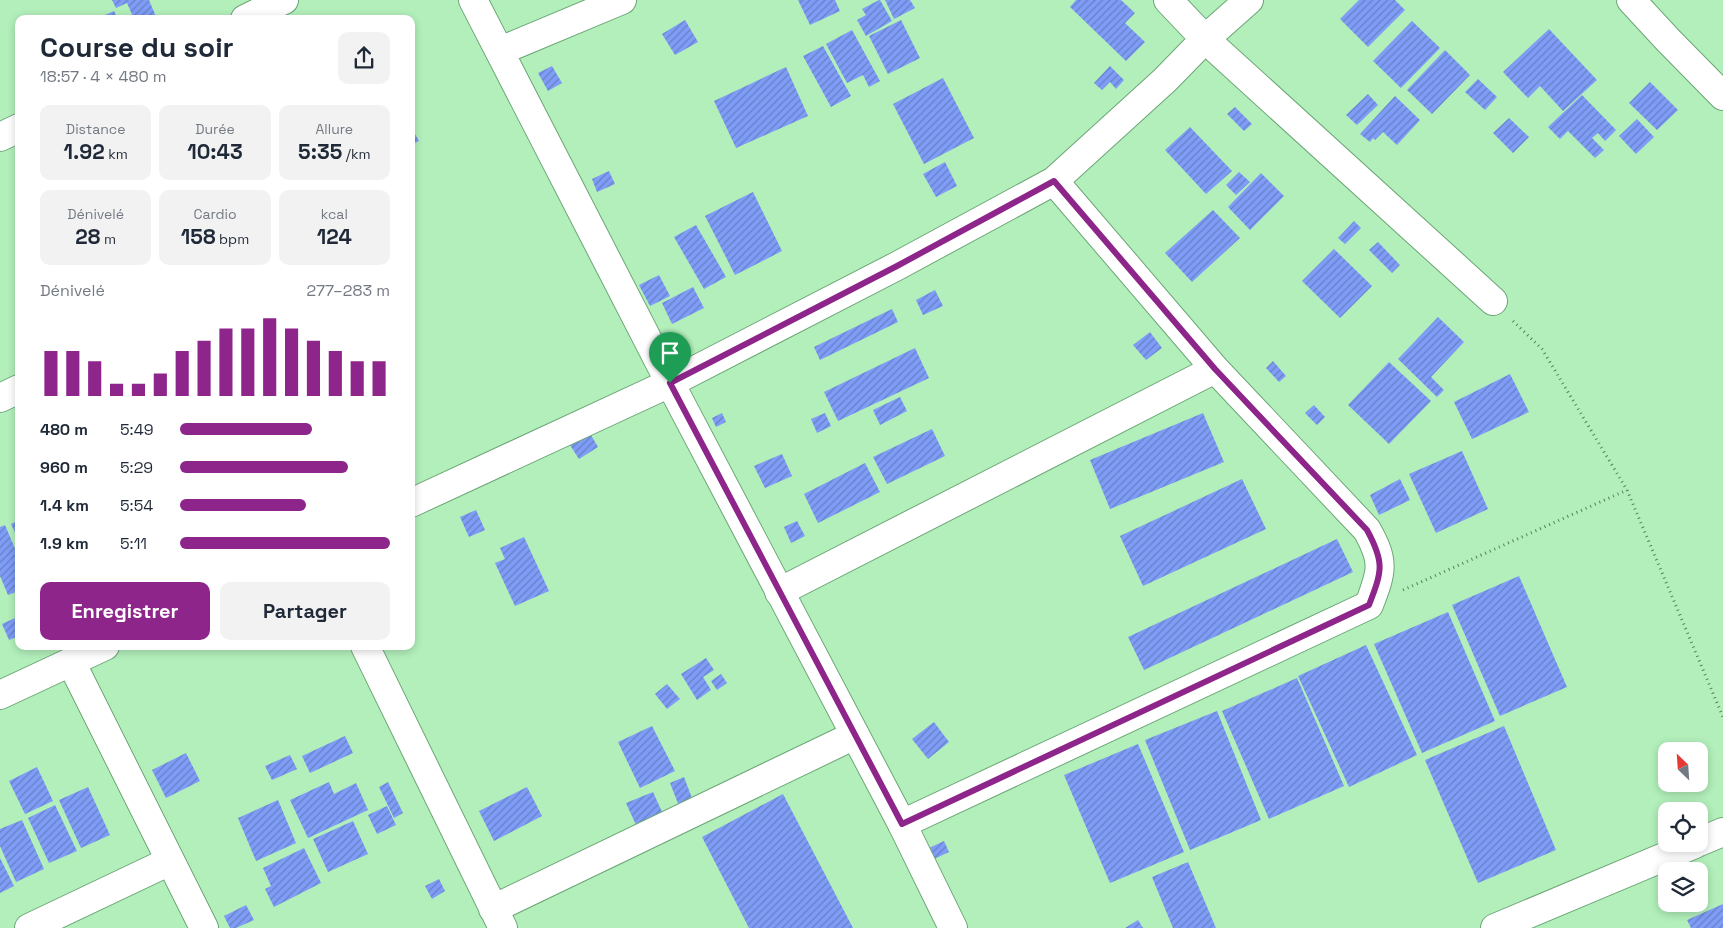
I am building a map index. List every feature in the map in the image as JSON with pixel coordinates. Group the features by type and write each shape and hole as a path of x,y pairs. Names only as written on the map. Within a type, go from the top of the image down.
{"street":[{"path":"253,15 284,0"},
{"path":"473,0 670,383 902,824 946,926"},
{"path":"500,51 622,0"},
{"path":"1168,0 1205,39 1493,301"},
{"path":"415,501 670,383 897,266 1054,181 1249,0"},
{"path":"1631,0 1723,96"},
{"path":"0,137 15,130"},
{"path":"902,824 1369,605 1380,574 1381,561 1367,530 1215,369 1054,181"},
{"path":"780,592 1215,369"},
{"path":"0,398 15,391"},
{"path":"0,695 96,650"},
{"path":"367,650 498,918 855,735"},
{"path":"70,662 204,928"},
{"path":"1708,838 1723,832"},
{"path":"1495,928 1676,852"},
{"path":"28,928 170,861"}],"path":[{"path":"1493,301 1542,350 1627,490 1723,717"},
{"path":"1369,605 1627,490"}],"building":[{"path":"112,0 149,0 155,15 132,15 127,3 116,8"},
{"path":"798,0 835,0 840,11 810,25"},
{"path":"879,0 892,21 866,36 857,20 866,15 862,9"},
{"path":"885,0 910,0 915,8 894,19"},
{"path":"1076,0 1121,0 1135,13 1125,23 1145,42 1126,61 1070,7"},
{"path":"1359,0 1395,0 1405,10 1368,47 1340,19"},
{"path":"114,11 116,15 105,15"},
{"path":"685,20 698,42 675,55 662,34"},
{"path":"901,20 920,58 888,74 869,36"},
{"path":"1412,21 1440,48 1401,88 1373,61"},
{"path":"1549,29 1597,80 1563,111 1540,86 1528,98 1503,72"},
{"path":"852,30 880,81 869,87 863,75 847,83 826,44"},
{"path":"823,46 851,96 831,107 803,56"},
{"path":"1445,50 1470,75 1432,114 1407,90"},
{"path":"552,66 562,83 548,91 538,73"},
{"path":"1110,66 1124,80 1116,89 1110,82 1102,90 1094,83"},
{"path":"786,67 808,116 736,148 714,101"},
{"path":"943,78 974,138 924,164 893,104"},
{"path":"1478,79 1497,97 1485,110 1465,92"},
{"path":"1650,82 1678,110 1657,130 1629,103"},
{"path":"1368,94 1378,105 1357,125 1346,115"},
{"path":"1582,95 1616,130 1605,141 1598,133 1592,138 1604,150 1595,158 1568,131 1560,139 1548,127"},
{"path":"1395,96 1420,120 1397,145 1383,132 1370,142 1360,134"},
{"path":"1235,107 1252,124 1244,131 1227,114"},
{"path":"1509,118 1529,137 1513,153 1493,133"},
{"path":"1637,119 1654,137 1636,154 1619,136"},
{"path":"1190,127 1232,171 1206,194 1165,150"},
{"path":"415,134 419,141 415,143"},
{"path":"945,162 957,186 936,197 923,174"},
{"path":"609,171 615,184 597,192 592,179"},
{"path":"1239,172 1250,182 1236,195 1226,185"},
{"path":"1261,173 1284,196 1250,230 1228,207"},
{"path":"753,192 782,251 735,275 705,216"},
{"path":"1213,210 1240,238 1192,282 1165,253"},
{"path":"1354,221 1361,228 1345,244 1338,238"},
{"path":"696,225 726,277 704,289 674,237"},
{"path":"1378,242 1400,265 1392,273 1369,250"},
{"path":"1334,249 1372,286 1340,318 1302,281"},
{"path":"659,275 670,296 650,306 639,285"},
{"path":"693,287 704,308 672,324 662,303"},
{"path":"935,290 943,306 923,315 916,300"},
{"path":"892,309 898,322 820,360 814,347"},
{"path":"1438,317 1464,342 1431,377 1444,390 1437,397 1398,359"},
{"path":"1150,332 1162,348 1146,360 1133,345"},
{"path":"915,348 929,378 838,421 824,392"},
{"path":"1273,361 1286,376 1279,382 1266,368"},
{"path":"1389,362 1431,401 1389,444 1348,405"},
{"path":"1510,374 1529,412 1472,439 1454,402"},
{"path":"900,397 907,411 880,425 873,410"},
{"path":"1314,405 1325,417 1317,425 1305,413"},
{"path":"722,413 726,422 716,427 712,418"},
{"path":"825,413 831,426 817,433 811,419"},
{"path":"1203,413 1224,462 1110,509 1090,460"},
{"path":"932,429 945,456 887,484 873,457"},
{"path":"588,430 598,447 579,459 568,442"},
{"path":"1462,451 1488,509 1436,533 1409,474"},
{"path":"782,454 792,476 765,488 754,466"},
{"path":"865,463 880,492 818,523 804,494"},
{"path":"1242,479 1266,529 1143,586 1120,536"},
{"path":"1400,479 1410,500 1379,515 1370,495"},
{"path":"476,510 485,530 469,537 460,517"},
{"path":"797,521 805,536 791,543 784,527"},
{"path":"15,522 15,532 11,524"},
{"path":"5,525 15,549 15,592 8,595 0,576 0,527"},
{"path":"524,537 549,591 515,606 495,563 505,559 500,548"},
{"path":"1337,539 1353,572 1144,670 1128,637"},
{"path":"1519,576 1567,687 1500,716 1452,605"},
{"path":"1448,612 1495,721 1422,753 1374,644"},
{"path":"15,618 15,638 9,640 2,624"},
{"path":"1366,645 1417,755 1349,787 1298,676"},
{"path":"706,658 714,670 703,677 711,690 697,700 681,674"},
{"path":"721,674 727,683 717,690 711,681"},
{"path":"1297,678 1344,786 1269,819 1222,711"},
{"path":"667,684 680,699 667,709 655,694"},
{"path":"1217,711 1261,820 1190,850 1145,740"},
{"path":"934,722 949,742 928,759 912,739"},
{"path":"652,726 675,771 640,788 618,742"},
{"path":"1504,726 1556,850 1478,883 1425,760"},
{"path":"345,736 353,753 310,773 302,756"},
{"path":"1138,744 1184,852 1110,883 1064,775"},
{"path":"186,753 200,781 166,798 152,770"},
{"path":"290,755 297,769 272,780 265,766"},
{"path":"37,767 53,801 25,814 9,781"},
{"path":"684,777 695,806 681,811 670,783"},
{"path":"329,782 334,794 356,783 368,810 308,838 290,800"},
{"path":"388,782 403,813 394,818 379,787"},
{"path":"88,787 110,835 81,848 59,800"},
{"path":"527,787 542,816 494,841 479,811"},
{"path":"653,792 663,814 636,825 626,803"},
{"path":"783,794 853,928 749,928 702,837"},
{"path":"278,800 296,843 256,861 238,818"},
{"path":"55,805 77,851 49,863 28,818"},
{"path":"387,806 396,825 377,834 368,815"},
{"path":"22,820 44,869 16,882 0,846 0,829"},
{"path":"353,821 368,854 328,872 313,839"},
{"path":"944,841 949,852 932,860 927,849"},
{"path":"304,848 321,883 274,907 265,889 271,886 263,868"},
{"path":"0,858 14,886 0,893"},
{"path":"1188,862 1216,928 1173,928 1152,877"},
{"path":"439,879 445,891 432,899 425,886"},
{"path":"1723,904 1723,928 1691,928 1687,920"},
{"path":"246,905 254,920 236,928 230,928 224,916"},
{"path":"1138,920 1143,928 1125,928"}],"route":[{"path":"1054,181 1215,369 1367,530 1381,561 1380,574 1369,605 902,824 670,383 897,266 1054,181"}]}
